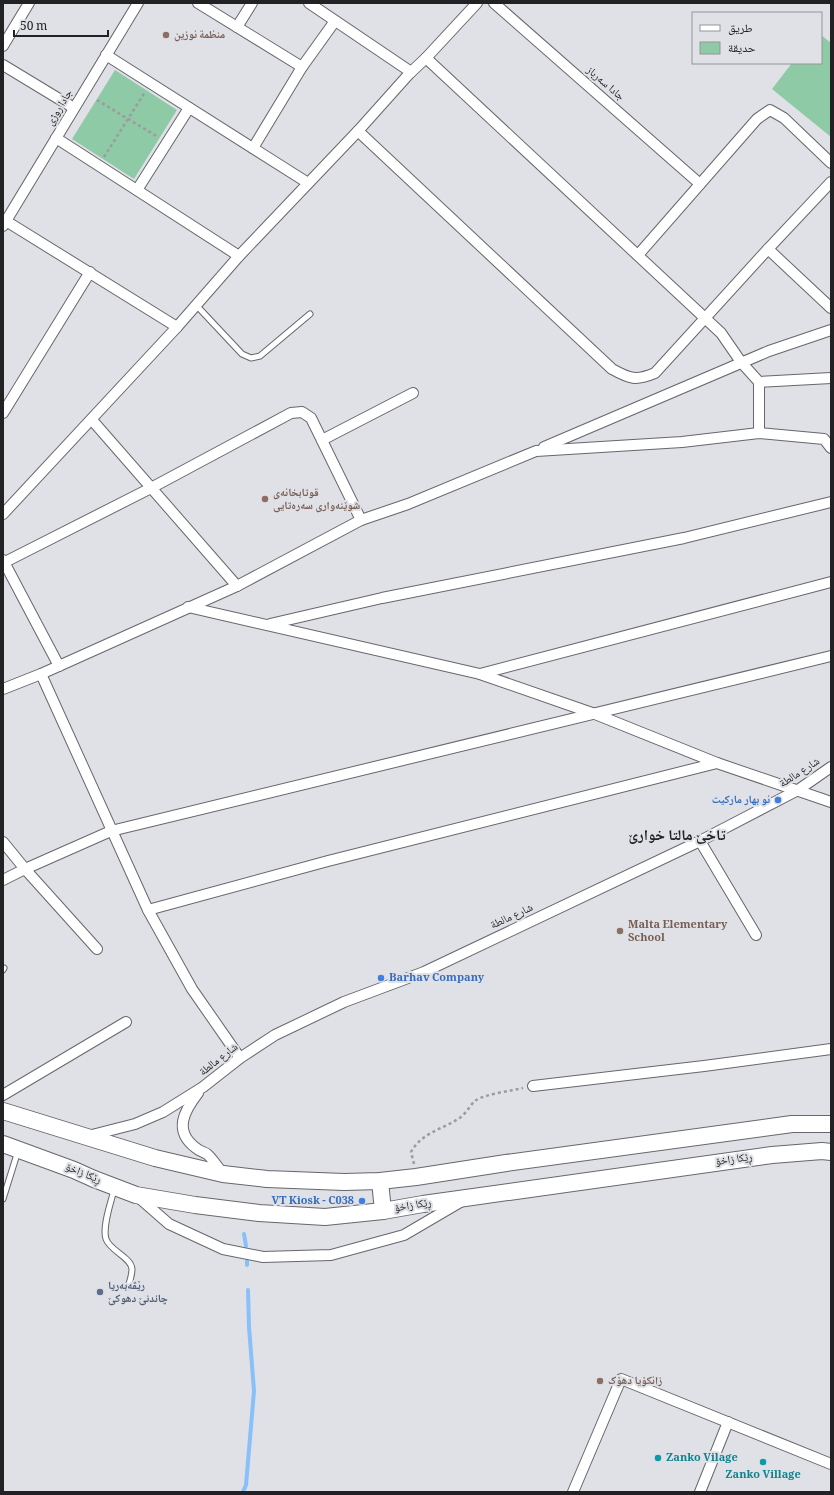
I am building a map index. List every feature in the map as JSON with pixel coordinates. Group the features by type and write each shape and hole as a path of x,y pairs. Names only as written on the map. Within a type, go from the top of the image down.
{"highway":[{"path":"3,1111 155,1158 223,1174 267,1179 344,1182 380,1181 416,1177 506,1163 792,1124 831,1124"},
{"name":"ڕێکا زاخۆ","path":"3,1144 136,1195 195,1205 266,1213 325,1217 383,1211 772,1155 822,1151 831,1152"},
{"path":"380,1181 383,1211"}],"street":[{"path":"3,46 29,3"},
{"name":"جادا روژی","path":"5,224 138,3"},
{"path":"198,3 302,67"},
{"path":"237,27 252,3"},
{"path":"309,3 411,72"},
{"path":"3,514 178,327 239,256 477,3"},
{"name":"جادا سەرباز","path":"494,3 700,184"},
{"path":"253,148 302,67 335,21"},
{"path":"106,55 308,183"},
{"path":"426,58 721,333 741,362 759,382 759,434"},
{"path":"3,65 74,108"},
{"path":"137,190 189,108"},
{"path":"638,255 757,118 770,110 784,118 831,163"},
{"path":"358,131 612,369 628,378 642,379 655,373 704,318 831,182"},
{"path":"56,138 239,256"},
{"path":"5,224 90,272 178,327"},
{"path":"768,249 831,308"},
{"path":"3,412 90,272"},
{"path":"3,689 41,674 236,586 361,520 408,504 536,451 769,350 831,330"},
{"path":"759,382 831,378"},
{"path":"322,440 413,394"},
{"path":"59,666 4,561 151,488 292,413 302,412 311,418 361,520"},
{"path":"92,420 236,586"},
{"path":"536,451 682,442 759,434 828,439 831,448"},
{"path":"268,625 382,598 684,538 831,502"},
{"path":"480,674 831,582"},
{"path":"188,607 480,674 595,714 717,763 831,802"},
{"path":"3,880 25,868 111,832 831,656"},
{"path":"41,674 111,832 148,910 192,989 240,1058"},
{"path":"148,910 328,861 717,763"},
{"name":"شارع مالطة","path":"86,1137 135,1124 163,1112 203,1087 240,1058 282,1031 344,1002 424,972 700,841 798,790 831,767"},
{"path":"700,841 756,935"},
{"path":"3,842 98,948"},
{"path":"3,1095 126,1022"},
{"path":"533,1086 704,1066 831,1049"},
{"name":"شارع مالطة","path":"203,1087 186,1109 182,1120 183,1126 188,1140 196,1148 207,1154 223,1174"},
{"path":"136,1195 169,1224 223,1249 263,1257 331,1255 404,1235 467,1198"},
{"path":"573,1492 621,1378 831,1464"},
{"path":"700,1492 728,1422"}],"lane":[{"path":"196,305 242,354 251,358 260,356 310,314"},
{"path":"3,1199 18,1150"},
{"path":"114,1187 105,1234 109,1244 131,1265 132,1270 128,1287"}],"path":[{"path":"98,166 146,90"},
{"path":"97,100 159,138"},
{"path":"416,1177 412,1152 419,1142 429,1133 460,1117 469,1110 475,1101 489,1096 533,1086"}],"green space":[{"path":"822,36 831,43 831,137 772,89 791,64 822,64"},
{"path":"115,70 177,110 134,179 72,139"}],"waterway":[{"path":"244,1234 246,1246"},
{"path":"243,1492 246,1485 254,1391 248,1290"}],"place":[{"name":"منظمة نوزين","path":"166,35"},
{"name":"قوتابخانەی شوێنەواری سەرەتایی","path":"265,499"},
{"name":"نو بهار ماركيت","path":"778,800"},
{"name":"Malta Elementary School","path":"620,931"},
{"name":"Barhav Company","path":"381,978"},
{"name":"VT Kiosk - C038","path":"362,1201"},
{"name":"رێڤەبەریا چاندنێ دهوکێ","path":"100,1292"},
{"name":"زانکۆیا دهۆک","path":"600,1381"},
{"name":"Zanko Vilage","path":"658,1458"},
{"name":"Zanko Village","path":"763,1462"}],"district":[{"name":"تاخێ مالتا خوارێ","path":"677,837"}]}
